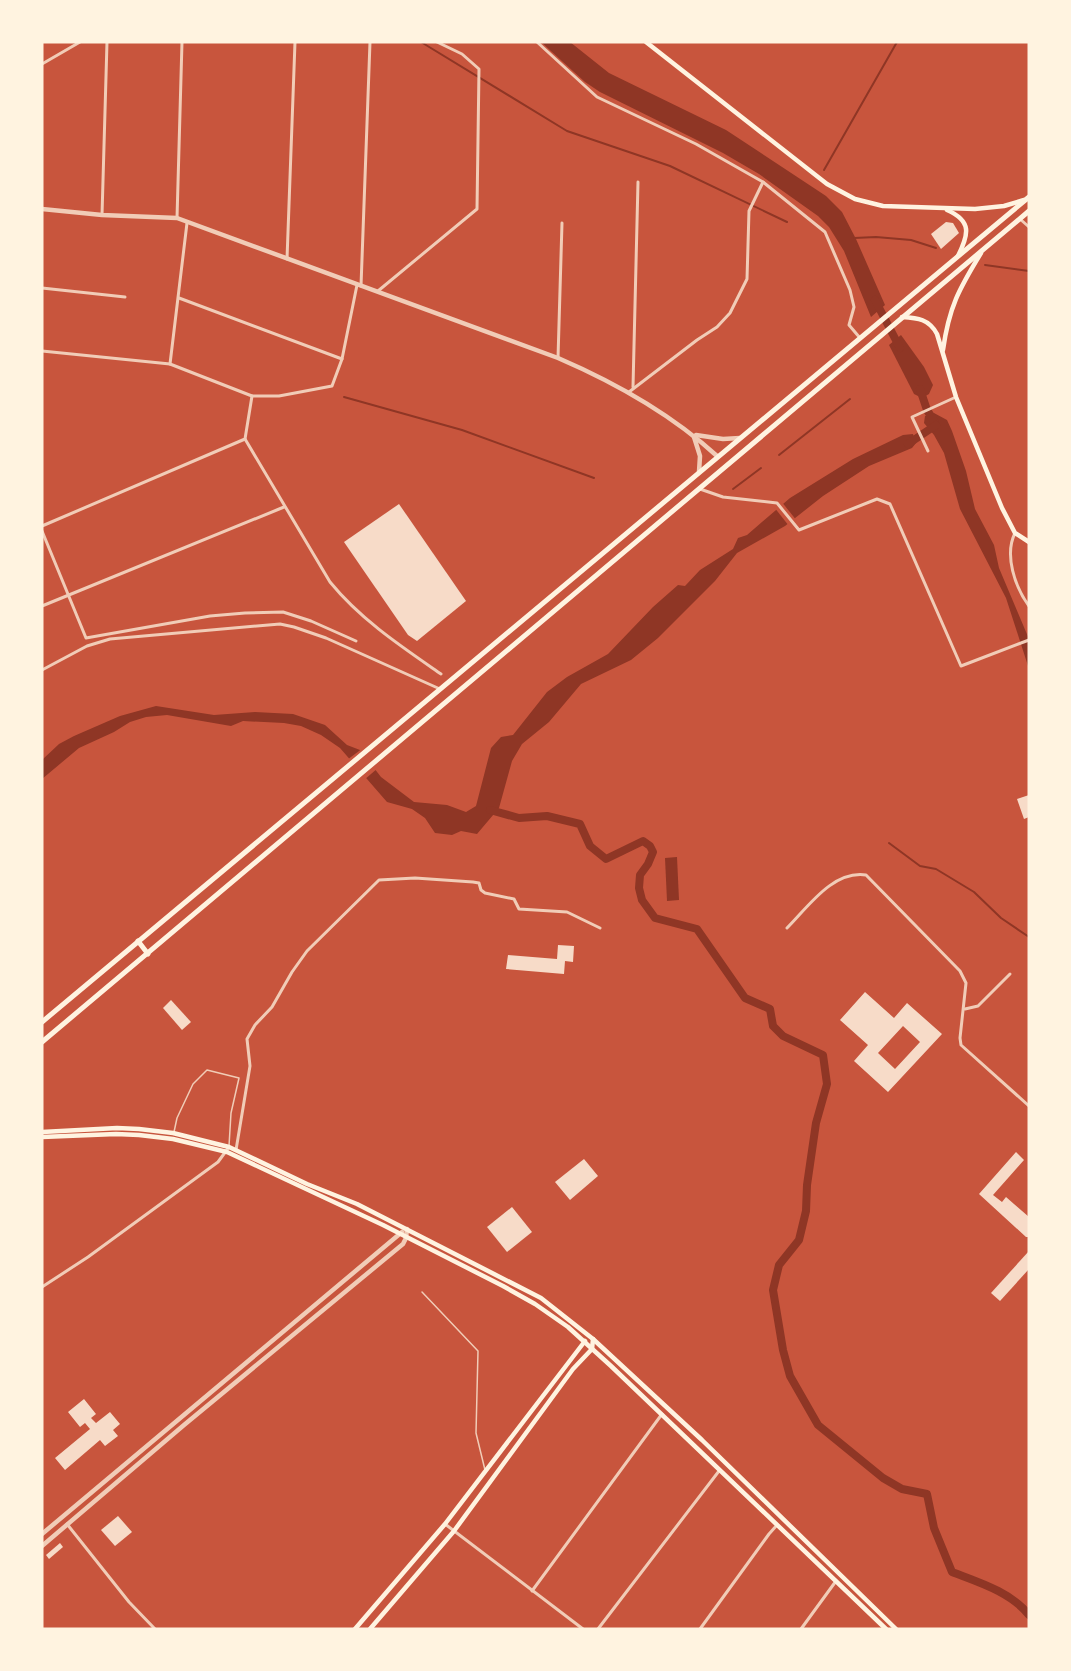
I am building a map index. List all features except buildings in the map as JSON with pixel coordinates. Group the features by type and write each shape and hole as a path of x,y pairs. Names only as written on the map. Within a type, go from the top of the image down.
{"highway":[{"path":"42,1022 1028,198"},
{"path":"42,1042 1029,211"},
{"path":"717,456 727,466"},
{"path":"594,559 604,571"},
{"path":"138,941 148,954"}],"main road":[{"path":"646,42 841,193 875,204 975,209 1004,206 1028,198"},
{"path":"941,208 955,214 965,224 965,239 958,256"},
{"path":"942,353 955,298 983,250"},
{"path":"902,317 915,317 928,322 937,334 956,397 998,500 1015,533 1029,542"},
{"path":"42,1132 117,1128 173,1133 228,1149 235,1156 399,1234 535,1304 568,1327 592,1348 886,1629"},
{"path":"42,1137 116,1134 173,1139 236,1149 307,1184 347,1199 541,1298 593,1339 702,1440 896,1629"},
{"path":"355,1629 445,1524 584,1341 593,1339"},
{"path":"370,1629 454,1531 573,1369 592,1348 593,1339"}],"street":[{"path":"42,64 80,42"},
{"path":"102,215 107,42"},
{"path":"177,218 182,42"},
{"path":"287,260 295,42"},
{"path":"42,351 170,364 252,396 279,396 332,386 342,359 359,286 370,42"},
{"path":"376,292 477,209 478,69 462,54 437,42"},
{"path":"537,42 597,97 696,144 763,182 825,232 850,290 854,307 849,325 860,338"},
{"path":"631,390 638,182"},
{"path":"631,390 717,327 730,313 747,279 748,211 763,182"},
{"path":"42,208 102,215 177,218 188,222 596,374 631,390 674,419 717,456"},
{"path":"1020,219 1029,227"},
{"path":"170,364 188,222"},
{"path":"558,358 562,224"},
{"path":"42,288 125,297"},
{"path":"179,298 342,359"},
{"path":"252,396 244,439 330,582 383,633 441,674"},
{"path":"928,451 912,417 956,397"},
{"path":"693,434 723,439 740,438"},
{"path":"693,434 700,456 699,472"},
{"path":"42,526 244,439"},
{"path":"700,489 723,497 777,503 797,529 877,499 883,500 890,504 961,666 1029,640"},
{"path":"42,606 284,507"},
{"path":"42,531 86,638 210,616 283,612 311,621 356,641"},
{"path":"1015,533 1010,543 1011,562 1020,591 1029,606"},
{"path":"42,670 87,646 110,639 279,624 326,638 440,689"},
{"path":"787,928 826,887 849,876 866,875 960,971 966,983 961,1045 1029,1106"},
{"path":"235,1156 250,1066 247,1039 261,1018 273,1007 292,972 307,951 379,880 415,878 479,883 481,890 485,893 514,899 519,909 567,912 600,928"},
{"path":"964,1009 978,1006 1010,974"},
{"path":"173,1133 173,1139"},
{"path":"42,1287 88,1257 218,1162 228,1149"},
{"path":"42,1534 407,1229"},
{"path":"42,1546 192,1418 392,1253 406,1238 407,1229"},
{"path":"532,1591 662,1414"},
{"path":"598,1629 720,1470"},
{"path":"67,1524 129,1602 155,1629"},
{"path":"445,1524 583,1629"},
{"path":"700,1629 777,1525"},
{"path":"801,1629 836,1581"}],"lane":[{"path":"173,1133 177,1118 193,1083 207,1071 239,1078 231,1113 228,1149"},
{"path":"422,1292 478,1351 476,1433 485,1471"}],"shaded area":[{"path":"541,42 570,42 609,73 726,130 826,196 842,212 885,305 871,317 844,251 829,227 818,216 759,174 723,153 600,92 585,82"},
{"path":"901,335 924,367 933,385 929,394 922,398 914,394 889,345"},
{"path":"934,413 947,420 952,431 966,471 975,509 994,545 999,568 1029,639 1029,669 1006,598 960,509 944,453 924,423 925,416"},
{"path":"913,434 916,443 912,448 869,466 823,496 785,526 737,553 715,581 658,638 631,660 581,684 549,722 522,744 512,761 499,808 477,834 461,831 452,835 435,833 425,818 412,809 387,802 340,748 321,735 301,726 284,723 243,721 231,726 167,715 146,717 130,722 79,748 42,779 42,760 59,744 120,716 156,706 214,715 255,712 293,714 325,725 347,745 360,750 381,777 414,802 447,805 466,812 476,806 491,748 501,737 513,735 547,692 567,677 608,654 653,607 678,585 685,586 700,570 733,549 738,538 747,535 790,498 853,459 903,435"},
{"path":"677,857 679,900 667,901 665,858"}],"pier":[{"path":"781,501 797,521 789,526 774,507"},
{"path":"363,748 378,768 364,780 347,760"}],"waterway":[{"path":"421,42 567,131 670,166 787,222"},
{"path":"824,170 897,42"},
{"path":"854,238 911,240 936,248"},
{"path":"985,265 1029,271"},
{"path":"875,300 900,348"},
{"path":"920,389 927,410 934,421"},
{"path":"344,397 462,430 594,478"},
{"path":"779,455 850,399"},
{"path":"908,444 936,425"},
{"path":"733,489 761,468"},
{"path":"490,810 519,818 547,816 580,824 590,846 606,859 643,841 650,846 653,852 640,875 639,888 642,900 655,918 697,929 745,998 770,1009 773,1026 783,1036 823,1055 827,1084 816,1123 807,1185 806,1211 799,1240 779,1265 773,1290 783,1350 790,1376 818,1425 883,1478 902,1489 927,1494 934,1528 952,1572 1004,1594 1029,1615"},
{"path":"889,843 920,866 936,869 974,892 1001,918 1029,937"}]}
